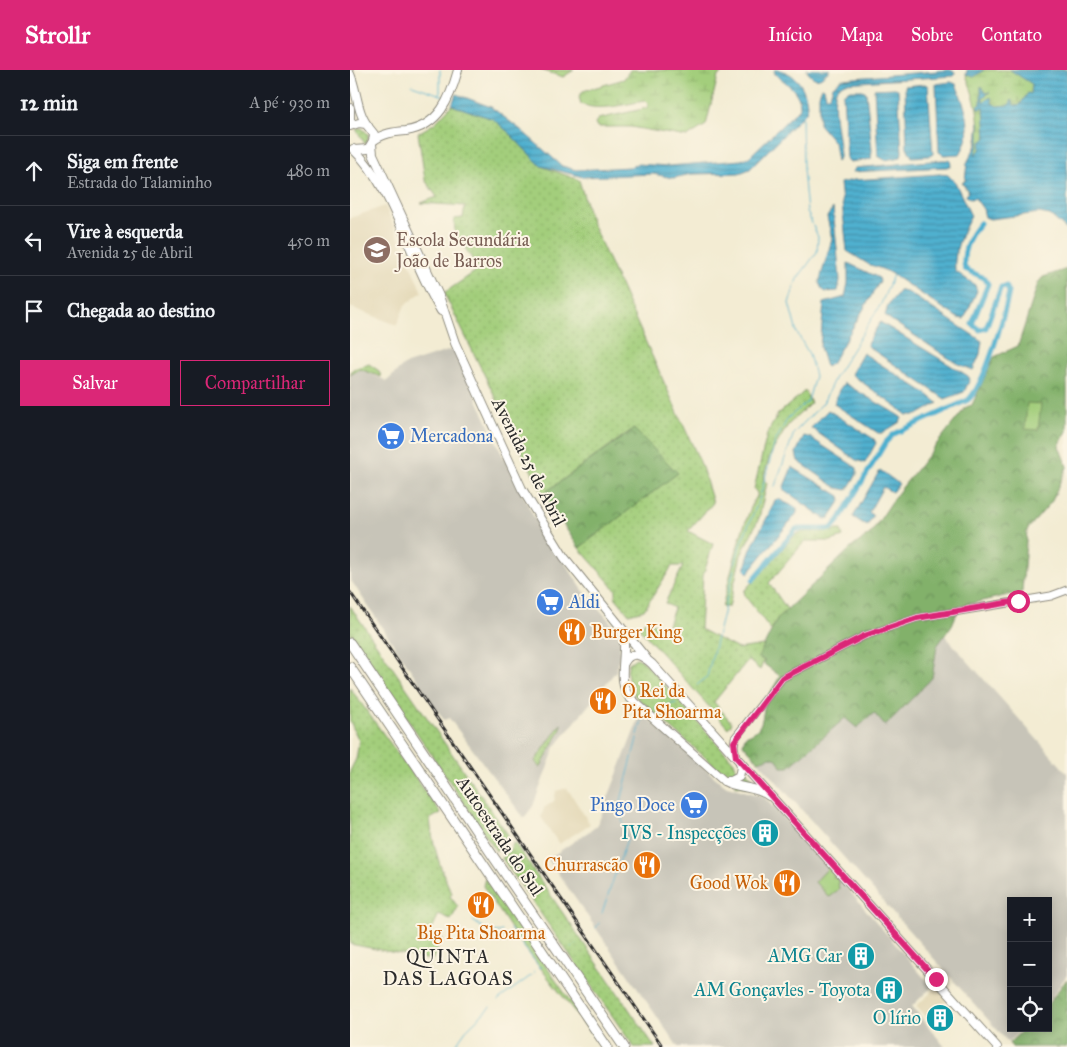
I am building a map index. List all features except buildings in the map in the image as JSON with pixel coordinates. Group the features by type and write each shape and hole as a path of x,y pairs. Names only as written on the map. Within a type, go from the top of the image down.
{"highway":[{"name":"Autoestrada do Sul","path":"350,643 495,860 624,1047"},
{"name":"Autoestrada do Sul","path":"350,667 608,1047"}],"main road":[{"path":"351,148 362,151 390,132 423,126 436,117 447,104 458,70"},
{"path":"350,74 356,86 362,116 370,127"},
{"path":"350,108 350,125 359,123 390,132"},
{"name":"Avenida 25 de Abril","path":"370,127 373,154 439,296 455,343 502,449 534,510 577,575 646,658 997,1047"},
{"name":"Avenida 25 de Abril","path":"351,148 381,187 429,291 448,323"},
{"path":"724,781 731,781 739,776 741,767 734,746 735,738 782,678 864,636 917,618 1051,596 1067,590"},
{"name":"Avenida 25 de Abril","path":"620,627 624,637 623,684 629,698 724,781 735,786 758,790 778,803"},
{"path":"624,663 627,657 635,654 646,658"},
{"path":"719,738 735,738"}],"shaded area":[{"name":"Escola Secundária João de Barros","path":"385,206 422,292 405,305 397,325 350,307 350,218"},
{"path":"454,349 502,454 534,517 583,590 619,632 620,655 616,671 555,747 533,806 524,818 449,718 444,720 350,579 350,375 360,369 387,381 404,365"},
{"path":"940,630 1067,773 1067,975 1052,996 1052,897 1007,897 1007,1032 1018,1032 1008,1042 743,744"},
{"path":"641,713 724,785 764,797 853,895 932,987 912,1006 945,1047 678,1047 548,859 597,826"},
{"path":"567,788 590,824 559,844 541,817 544,808 554,801 556,791"},
{"path":"937,987 948,999 927,1018 916,1006"}],"green space":[{"path":"541,70 574,70 563,77"},
{"path":"630,70 725,70 718,76 706,125 687,137 631,127 597,127 595,123 598,119 647,108 648,104 645,101 604,107 581,104 579,97 583,91 624,79"},
{"path":"984,70 1067,70 968,191 962,183 965,181 976,144 979,126 977,109 966,75"},
{"path":"452,105 493,119 541,166 579,180 591,221 701,464 713,503 688,531 713,544 703,576 700,629 738,649 764,645 758,658 764,660 760,670 748,660 714,702 732,723 728,728 639,628 645,621 667,628 674,608 665,603 683,566 672,566 644,610 629,614 615,597 616,590 579,548 677,473 633,429 543,494 444,293 479,269 455,233 454,219 463,218 465,206 421,203 437,197 425,180 418,133 435,123"},
{"path":"362,128 368,134 365,144 356,129"},
{"path":"1067,269 1067,431 1059,446 1067,467 1052,501 1027,530 1022,592 960,606 952,625 937,646 932,678 885,726 874,713 857,728 845,718 789,767 781,767 777,759 771,757 758,761 743,744 745,736 759,728 766,701 780,676 764,664 764,660 758,658 777,619 852,547 871,533 897,494 966,407 972,405 994,357 1018,346 1038,283 1043,277"},
{"path":"369,364 379,371 381,377 360,369 350,375 353,369"},
{"path":"805,391 811,403 788,425 770,455 763,479 767,483 759,518 741,555 729,607 722,607 740,537 754,499 757,497 754,489 767,434 778,414"},
{"path":"1027,403 1041,404 1038,430 1025,429"},
{"path":"634,429 678,473 579,548 543,494"},
{"path":"841,530 843,537 831,541 805,541 769,583 787,609 777,619 771,630 745,596 744,591 795,535 801,532"},
{"path":"350,606 508,835 496,851 350,633"},
{"path":"636,658 642,660 734,762 736,768 734,773 724,774 635,696 629,684 627,672 629,663"},
{"path":"350,688 441,813 430,819 433,837 441,867 452,893 450,896 458,907 451,920 439,914 430,933 442,939 432,960 350,944 350,771 356,759 359,741 350,721"},
{"path":"561,724 561,729 541,767 539,767 535,761"},
{"path":"744,769 762,789 735,785"},
{"path":"514,842 655,1047 634,1047 502,858 510,851"},
{"path":"829,867 837,876 839,889 829,897 815,882"},
{"path":"485,878 602,1047 518,939 483,886"},
{"path":"1067,979 1067,1047 1012,1047 1009,1043 1021,1032 1052,1032 1052,999"}],"water":[{"path":"774,70 789,73 799,83 807,103 807,111 750,169 739,173 691,174 673,178 653,174 583,177 541,166 493,119 452,105 456,94 491,107 562,166 576,170 630,167 638,164 669,166 741,160 749,157 800,108 798,97 788,84 775,74"},
{"path":"806,70 830,70 821,77 816,78"},
{"path":"950,70 956,73 953,76 845,83 838,87 834,104 840,155 837,162 834,142 819,124 819,95 822,87 826,96 830,96 833,86 842,79"},
{"path":"967,70 984,70 974,77 966,75"},
{"path":"1010,70 1067,70 1067,230 1050,215 1039,213 990,219 985,217 983,209 975,198 970,199 966,196 968,191 962,183 965,181 967,163 977,143 979,121 979,142 975,155 980,150 981,142 986,138 984,107 979,109 977,107 981,104 981,86 986,93 990,92 983,97 983,102 991,97 992,103 997,106 1009,105 1012,100 1014,105 1019,106 1028,93 1031,94 1032,84"},
{"path":"951,82 956,84 963,102 968,128 965,145 960,154 944,155 939,152 936,84"},
{"path":"925,84 928,86 933,154 930,156 912,157 907,147 905,86"},
{"path":"874,89 898,89 902,152 901,157 885,160 878,156"},
{"path":"850,90 863,90 866,92 872,150 871,159 850,162 847,159 843,94"},
{"path":"950,160 951,165 947,167 852,172 855,168"},
{"path":"948,175 955,182 971,216 964,229 955,256 955,271 975,285 977,291 964,319 958,318 887,271 868,264 847,251 840,183 854,180"},
{"path":"833,208 840,280 838,291 826,292 819,283 832,239 827,217"},
{"path":"848,263 879,278 880,281 832,363 826,367 820,347 824,303 845,297 848,283"},
{"path":"900,290 909,293 982,341 980,354 973,370 956,363 885,316 888,305"},
{"path":"880,322 968,376 970,379 964,392 945,399 870,348 867,344"},
{"path":"863,353 938,403 917,415 907,415 851,374"},
{"path":"844,383 898,415 902,418 900,422 882,433 878,433 834,404 839,390"},
{"path":"828,410 874,439 876,443 865,463 856,460 811,428"},
{"path":"804,436 811,438 857,468 857,474 847,490 837,488 798,461 796,453"},
{"path":"792,467 840,496 841,500 829,518 825,519 783,489"},
{"path":"880,470 899,484 892,492 883,487 869,512 873,516 867,526 853,517"},
{"path":"778,499 797,508 797,513 748,573 745,570 750,551 775,500"}],"waterway":[{"path":"440,70 440,94"},
{"path":"412,85 444,96"},
{"path":"697,685 707,677 740,545 759,500 775,442 788,418 808,401 815,376 809,354 797,333 789,303 797,279 817,252 818,237 807,212 803,169 802,115"},
{"path":"753,580 796,529 831,529 839,520 886,442 894,434 968,400 974,392 981,380 993,349 1009,292 1006,286 1001,287 986,328 980,330 972,324 988,284 984,278 965,269 964,257 969,239 980,223"},
{"path":"775,486 794,433 823,403 835,377 881,304 893,275"},
{"path":"654,709 676,703"},
{"path":"602,913 627,839 620,811 621,801 642,719"},
{"path":"473,921 490,931 502,931"},
{"path":"596,928 599,923"},
{"path":"510,929 540,968 542,967"},
{"path":"571,948 576,944"},
{"path":"498,1000 532,975"},
{"path":"454,1047 466,1030 490,1007"}],"railway":[{"path":"350,592 663,1047"}],"place":[{"name":"Escola Secundária João de Barros","path":"377,250"},
{"name":"Mercadona","path":"391,436"},
{"name":"Aldi","path":"550,602"},
{"name":"Burger King","path":"572,632"},
{"name":"O Rei da Pita Shoarma","path":"603,701"},
{"name":"Pingo Doce","path":"694,805"},
{"name":"IVS - Inspecções","path":"765,833"},
{"name":"Churrascão","path":"647,865"},
{"name":"Good Wok","path":"787,883"},
{"name":"Big Pita Shoarma","path":"481,905"},
{"name":"AMG Car","path":"861,956"},
{"name":"AM Gonçavles - Toyota","path":"889,990"},
{"name":"O lírio","path":"940,1018"}],"district":[{"name":"QUINTA DAS LAGOAS","path":"448,967"}],"route":[{"path":"936,979 736,757 734,742 735,738 782,678 864,636 917,618 1018,601"}]}
